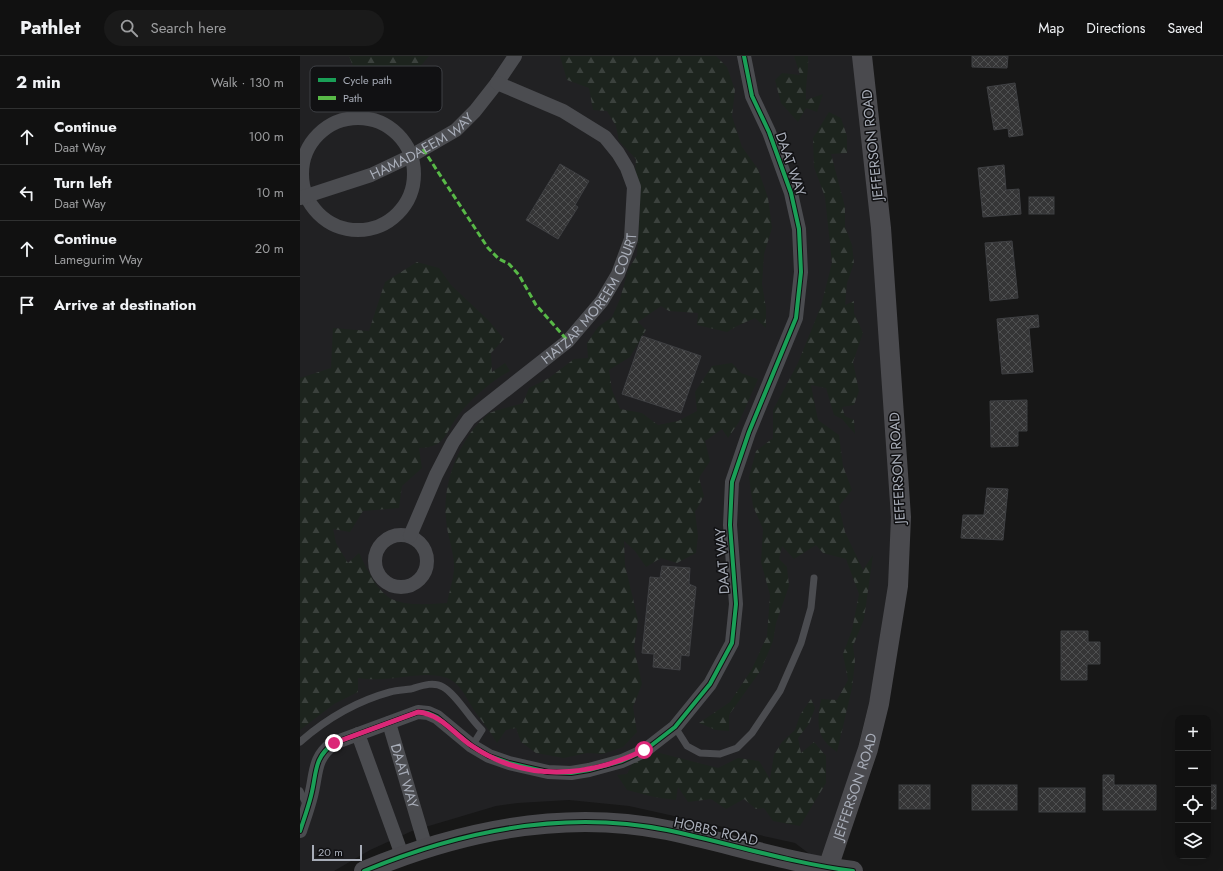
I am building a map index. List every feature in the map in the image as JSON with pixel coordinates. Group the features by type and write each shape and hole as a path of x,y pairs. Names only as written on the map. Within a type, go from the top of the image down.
{"street":[{"name":"HAMADAEEM WAY","path":"303,197 371,175 411,156 456,130 475,111 497,83 515,56"},
{"name":"DAAT WAY","path":"426,848 389,723 418,712 428,713 436,717 472,746 489,756 528,769 571,773 589,770 622,761 644,750 675,727 710,684 732,643 736,604 730,525 732,482 749,432 796,318 801,272 799,229 791,193 769,132 752,96 744,56"},
{"name":"JEFFERSON ROAD","path":"828,869 868,749 879,704 898,586 900,509 881,228 862,56"},
{"name":"HATZAR MOREEM COURT","path":"410,536 436,475 453,442 469,419 568,342 602,300 618,274 631,239 634,187 627,168 618,153 605,137 563,111 497,83"},
{"path":"355,119 373,120 389,128 403,140 411,156 415,174 411,193 402,210 388,222 370,229 351,230 332,224 317,213 303,197 302,180 304,162 310,145 322,132 338,122 355,119"},
{"path":"300,831 308,807 320,757 334,743 389,723"},
{"name":"DAAT WAY","path":"358,734 402,855"},
{"name":"HOBBS ROAD","path":"364,871 402,855 464,836 500,828 569,822 612,824 666,830 828,869 853,871"}],"lane":[{"path":"675,727 687,746 700,753 720,754 737,748 752,733 780,691 801,644 811,608 814,578"},
{"path":"300,742 315,729 353,706 391,692 432,684 443,687 453,694 471,719 482,730 472,746"},
{"path":"300,791 308,807"}],"shaded area":[{"path":"300,56 862,56 898,586 828,868 795,843 629,806 569,800 496,806 412,831 370,850 334,871 300,871"}],"green space":[{"path":"349,56 429,56 421,66 353,66"},
{"path":"560,56 716,56 727,67 735,90 732,116 742,147 758,169 768,198 772,228 764,254 762,284 766,308 766,328 755,318 727,332 697,325 698,313 669,311 661,306 638,322 646,330 630,357 609,370 612,390 620,409 642,413 658,425 678,421 697,411 695,392 712,366 732,363 741,373 758,379 739,422 728,438 722,429 705,441 710,461 699,478 704,496 695,512 698,536 696,553 677,563 661,558 646,567 635,551 624,541 625,565 638,620 634,648 642,684 633,707 637,732 623,747 603,754 587,753 564,758 536,753 521,742 516,728 506,730 497,743 457,684 444,677 435,675 383,679 358,678 358,692 334,704 300,730 300,378 331,368 333,328 369,331 385,282 417,262 439,268 451,285 489,321 504,339 491,353 492,372 505,363 510,371 490,384 471,401 460,413 440,442 428,447 419,448 422,468 402,486 399,508 363,511 350,532 333,529 336,543 348,563 359,553 373,580 388,597 406,603 447,603 453,578 454,564 446,519 447,491 450,476 461,448 469,435 488,414 523,403 529,388 549,378 574,359 588,358 587,343 598,327 612,317 620,299 628,270 637,255 640,209 635,174 636,159 619,141 616,126 607,111 593,110 589,88 567,80"},
{"path":"794,56 808,56 806,100 823,94 817,112 806,108 798,122 781,103 775,80 782,73 800,75"},
{"path":"829,112 841,118 847,136 847,153 831,154 845,207 845,227 852,245 854,263 847,283 845,305 854,301 854,313 863,333 853,362 859,391 854,405 842,407 845,416 854,420 855,434 842,419 834,415 826,388 811,385 818,420 839,435 843,466 852,490 839,506 845,532 863,570 873,555 864,619 853,646 855,661 852,688 837,752 825,741 819,729 821,699 837,700 848,680 843,654 852,630 859,594 846,559 823,553 816,545 794,559 782,546 779,559 787,567 789,586 776,623 773,641 761,670 729,715 729,731 716,730 699,723 730,702 752,669 767,636 770,595 761,562 763,529 753,506 749,477 756,451 773,438 773,410 798,363 821,306 832,263 825,197 814,167 813,138"},
{"path":"811,699 815,708 809,724 798,738 801,753 814,742 826,756 826,783 800,826 773,821 764,808 756,809 744,799 726,809 711,799 688,802 678,787 676,800 654,797 627,790 617,775 627,774 635,758 656,752 718,768 738,758 759,761 770,779 774,755 782,742 795,730 800,715"}],"building":[{"path":"972,56 1008,56 1007,68 972,67"},
{"path":"1015,83 1023,135 1009,137 1008,128 994,130 987,87"},
{"path":"560,164 589,181 575,205 578,207 558,239 526,220"},
{"path":"1004,165 1006,190 1019,189 1021,214 983,217 978,168"},
{"path":"1029,197 1054,197 1054,214 1029,214"},
{"path":"1012,241 1018,298 990,301 985,243"},
{"path":"1038,315 1039,327 1029,328 1033,372 1002,374 997,319"},
{"path":"642,336 701,356 681,413 622,394"},
{"path":"1027,400 1027,431 1018,431 1018,446 991,447 990,401"},
{"path":"987,488 1008,489 1003,540 961,538 963,515 984,515"},
{"path":"662,566 690,568 689,584 696,587 689,656 681,655 680,670 653,667 654,654 642,653 650,577 660,578"},
{"path":"1061,631 1088,631 1088,642 1100,642 1100,664 1087,664 1087,680 1061,680"},
{"path":"1103,775 1114,775 1114,785 1156,785 1156,810 1103,810"},
{"path":"899,785 930,785 930,809 899,809"},
{"path":"972,785 1017,785 1017,810 972,810"},
{"path":"1211,785 1216,785 1216,809 1211,809"},
{"path":"1039,788 1085,788 1085,812 1039,812"}],"marked path":[{"path":"423,149 488,248 499,259 509,264 519,275 536,305 568,341"}],"cycle path":[{"path":"300,831 311,796 317,766 322,754 334,743 418,712 428,713 437,717 472,746 489,756 509,763 548,772 571,773 589,770 622,761 644,751 675,727 710,684 732,643 736,604 730,525 732,482 749,432 796,318 801,272 799,229 791,193 769,132 752,96 744,56"},
{"path":"364,871 400,857 475,835 551,823 589,822 628,824 667,830 783,858 853,871"}],"route":[{"path":"334,743 418,712 428,713 436,717 472,746 489,756 528,769 571,773 604,767 622,761 644,750"}]}
